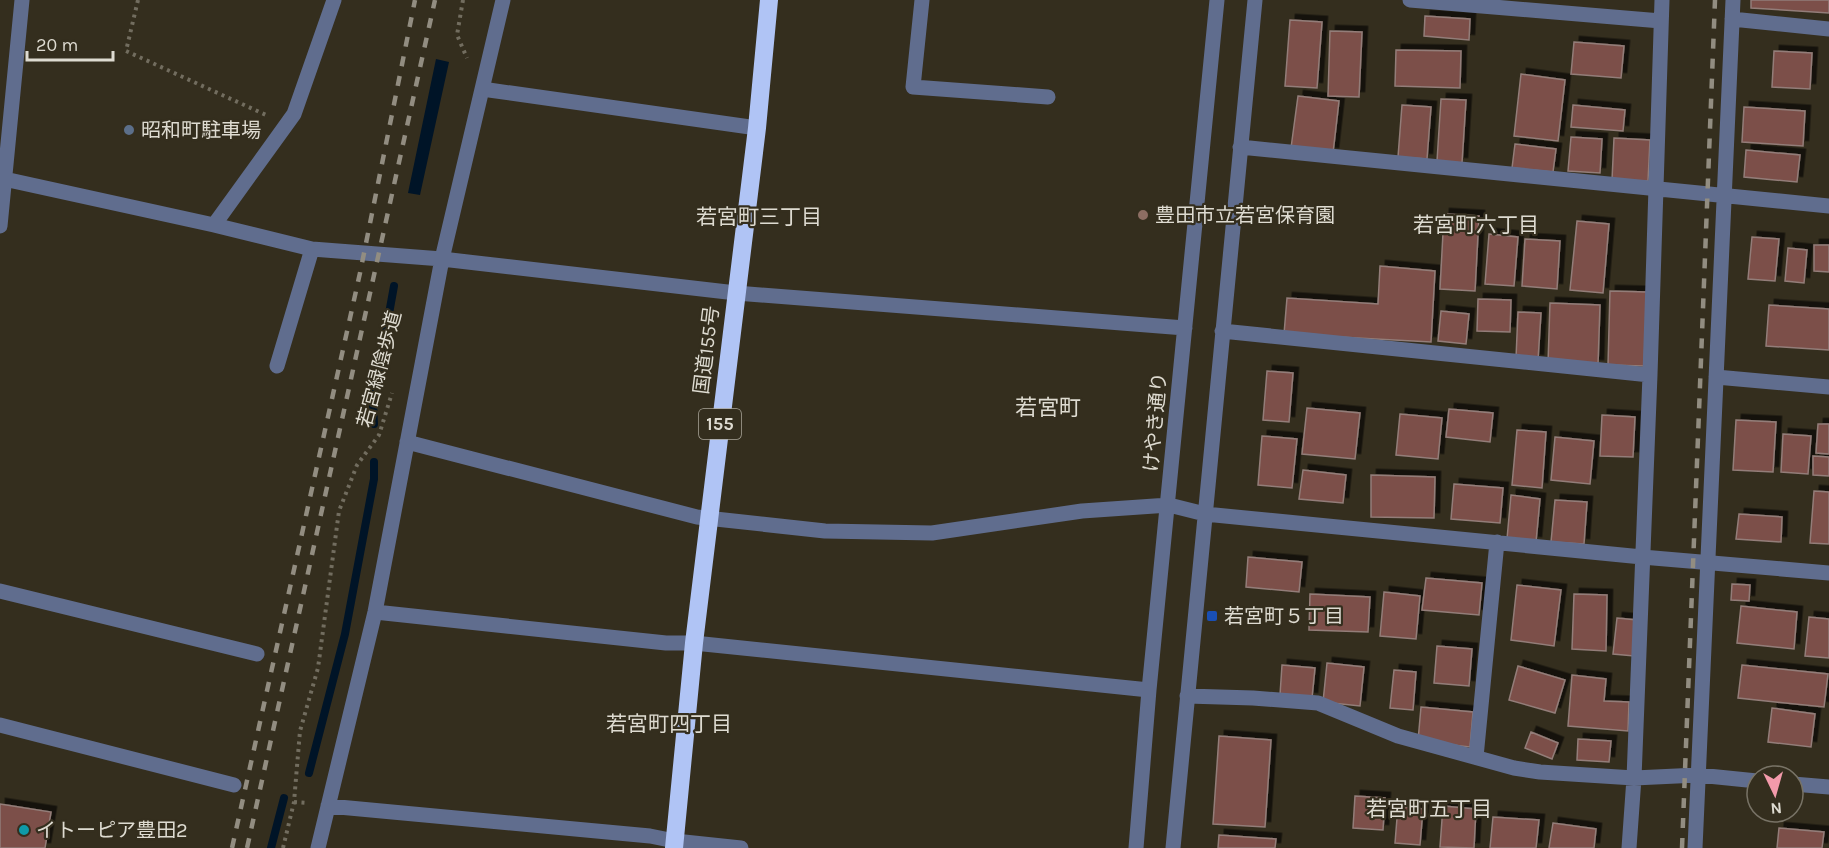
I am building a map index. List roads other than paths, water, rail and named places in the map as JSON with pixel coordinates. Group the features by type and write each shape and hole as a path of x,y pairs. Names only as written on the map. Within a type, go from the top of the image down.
{"highway":[{"name":"国道155号","path":"675,844 694,643 757,128 769,0"}],"street":[{"path":"0,226 2,178 22,0"},
{"path":"214,225 294,114 334,0"},
{"path":"318,848 375,612 442,259 503,0"},
{"path":"922,0 913,87 1048,97"},
{"name":"けやき通り","path":"1136,848 1149,690 1217,0"},
{"path":"1173,848 1255,0"},
{"path":"1410,0 1661,21"},
{"path":"1629,848 1634,778 1650,375 1662,0"},
{"path":"1695,848 1733,0"},
{"path":"1732,19 1829,29"},
{"path":"482,89 757,128"},
{"path":"1240,147 1829,206"},
{"path":"2,178 312,249 442,259 736,293 1185,328"},
{"path":"277,366 312,249"},
{"path":"1222,331 1650,375"},
{"path":"1716,377 1829,387"},
{"path":"407,442 697,517 825,531 932,533 1082,511 1168,505 1205,513 1642,557 1829,573"},
{"path":"1476,757 1497,543"},
{"path":"0,591 257,654"},
{"path":"375,612 666,644 694,643 1149,690"},
{"path":"1187,696 1252,698 1318,704 1398,736 1540,772 1634,778 1698,775 1745,780"},
{"path":"0,725 234,785"},
{"path":"1805,785 1829,787"},
{"path":"328,806 650,836 675,844 741,848"}],"water":[{"path":"436,59 449,62 420,195 408,193"}],"waterway":[{"path":"374,424 373,402 394,286"},
{"path":"309,773 345,634 374,479 374,462"},
{"path":"271,848 284,798"}],"railway":[{"path":"232,848 360,273 415,0"},
{"path":"247,848 435,0"},
{"path":"1682,848 1715,0"}],"place":[{"name":"昭和町駐車場","path":"129,130"},
{"name":"豊田市立若宮保育園","path":"1143,215"},
{"name":"若宮町５丁目","path":"1212,616"},
{"name":"イトーピア豊田2","path":"24,830"}],"district":[{"name":"若宮町三丁目","path":"759,217"},
{"name":"若宮町六丁目","path":"1476,225"},
{"name":"若宮町","path":"1048,407"},
{"name":"若宮町四丁目","path":"669,724"},
{"name":"若宮町五丁目","path":"1429,809"}]}
